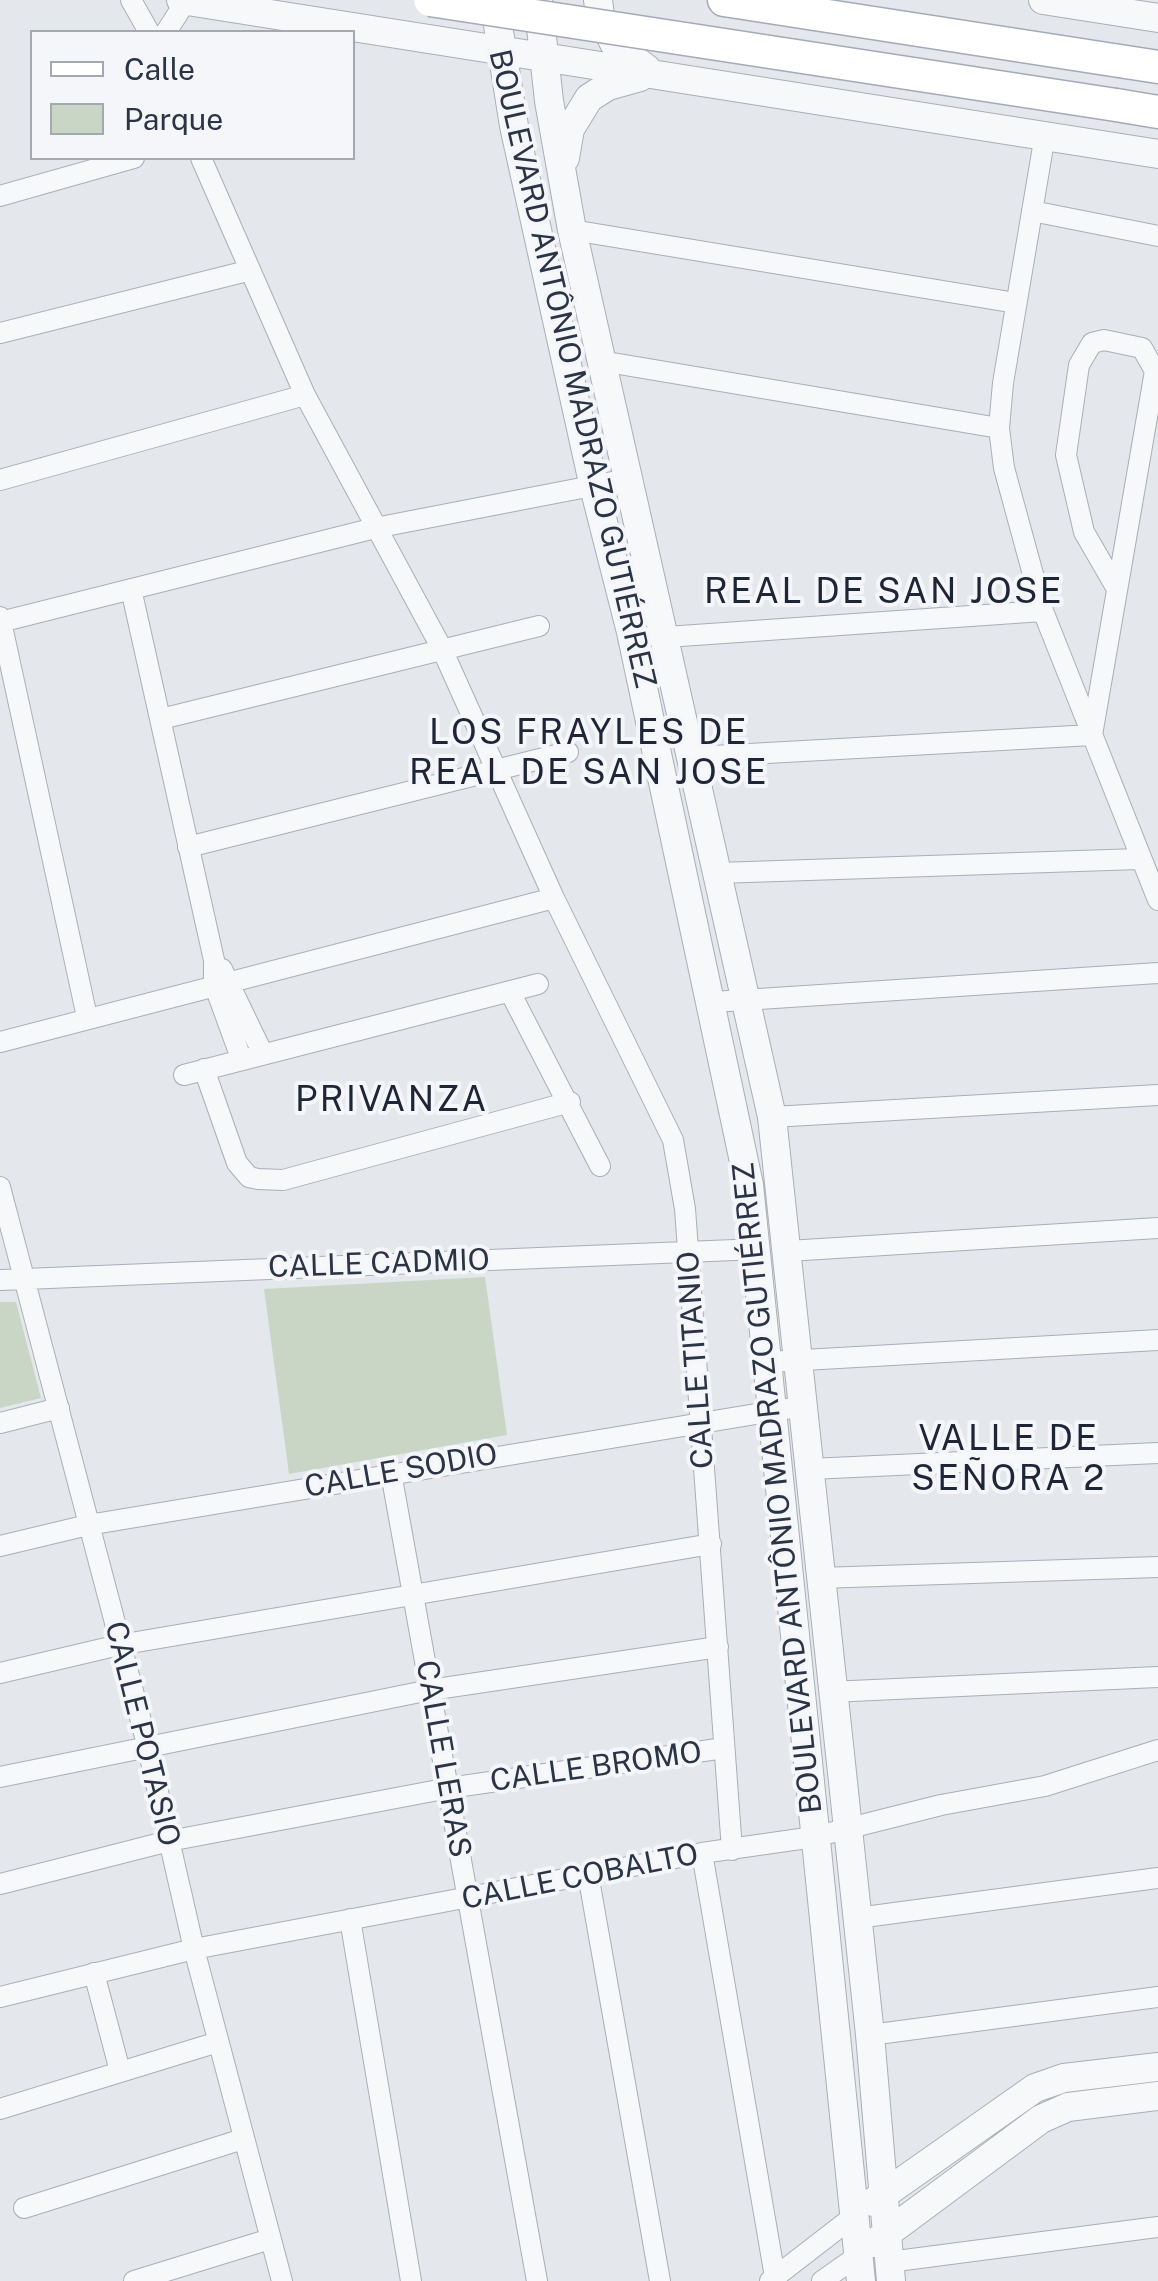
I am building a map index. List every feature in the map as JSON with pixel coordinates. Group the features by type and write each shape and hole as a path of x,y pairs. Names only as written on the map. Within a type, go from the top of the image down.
{"main road":[{"path":"430,0 1158,112"},
{"path":"724,0 1158,68"}],"street":[{"path":"132,0 148,30"},
{"path":"167,30 184,0 1158,154"},
{"path":"352,27 404,18 430,0"},
{"name":"BOULEVARD ANTÔNIO MADRAZO GUTIÉRREZ","path":"494,0 499,52 594,488 636,652 713,1002 759,1249 814,1837 860,2268"},
{"name":"BOULEVARD ANTÔNIO MADRAZO GUTIÉRREZ","path":"538,0 572,230 695,757 772,1116 830,1692 870,2035 889,2259"},
{"path":"598,0 600,15 615,45 657,74"},
{"path":"1043,0 1076,2 1158,18"},
{"path":"562,178 570,129 589,98 608,86 657,74"},
{"path":"1045,135 1016,303 1000,428 1011,502 1044,611 1138,859 1158,900"},
{"path":"0,196 127,160"},
{"name":"CALLE TITANIO","path":"202,160 247,271 305,395 441,647 554,898 672,1140 680,1166 688,1253 732,1850"},
{"path":"1032,212 1158,236"},
{"path":"572,230 1016,303"},
{"path":"0,334 247,271"},
{"path":"1092,735 1155,371 1142,348 1104,340 1092,343 1079,365 1066,455 1079,520 1117,589"},
{"path":"601,361 1000,428"},
{"path":"0,480 305,395"},
{"path":"87,1017 0,620 376,528 628,479"},
{"path":"131,589 214,960 251,1055"},
{"path":"666,637 1044,611"},
{"path":"161,719 441,647 539,626"},
{"path":"695,757 1092,735"},
{"path":"188,847 568,752"},
{"path":"718,873 1138,859"},
{"path":"0,1042 222,981 554,898"},
{"path":"713,1002 1158,973"},
{"path":"538,984 194,1072 237,1163 249,1177 258,1179 284,1180 570,1102"},
{"path":"510,992 600,1166"},
{"path":"772,1116 1158,1095"},
{"name":"CALLE POTASIO","path":"0,1187 147,1744 194,1949 282,2281"},
{"path":"788,1250 1158,1228"},
{"name":"CALLE CADMIO","path":"0,1280 759,1249"},
{"path":"768,1362 1158,1340"},
{"name":"CALLE SODIO","path":"0,1546 88,1525 390,1472 772,1408 804,1406"},
{"path":"0,1422 59,1408"},
{"path":"810,1469 1158,1453"},
{"name":"CALLE LERAS","path":"390,1472 536,2281"},
{"path":"0,1673 119,1645 711,1544"},
{"path":"819,1578 1158,1567"},
{"path":"0,1777 147,1744 430,1690 718,1646"},
{"path":"830,1692 1158,1677"},
{"name":"CALLE BROMO","path":"0,1884 169,1842 449,1788 724,1748"},
{"name":"CALLE COBALTO","path":"0,1998 194,1949 702,1853 814,1837 1045,1786 1158,1750"},
{"path":"702,1853 773,2279 882,2194 1035,2088 1064,2078 1158,2067"},
{"path":"588,1874 660,2281"},
{"path":"857,1918 1158,1878"},
{"path":"350,1919 411,2281"},
{"path":"94,1973 120,2071"},
{"path":"870,2035 1158,1997"},
{"path":"0,2109 218,2042"},
{"path":"889,2259 1040,2119 1068,2107 1158,2096"},
{"path":"24,2208 244,2139"},
{"path":"822,2281 889,2259 1158,2227"},
{"path":"134,2281 270,2239"}],"green space":[{"path":"485,1277 507,1435 289,1474 264,1289"},
{"path":"0,1302 16,1302 41,1398 0,1408"}],"district":[{"name":"REAL DE SAN JOSE","path":"884,592"},
{"name":"LOS FRAYLES DE REAL DE SAN JOSE","path":"589,753"},
{"name":"PRIVANZA","path":"392,1100"},
{"name":"VALLE DE SEÑORA 2","path":"1009,1459"}]}
